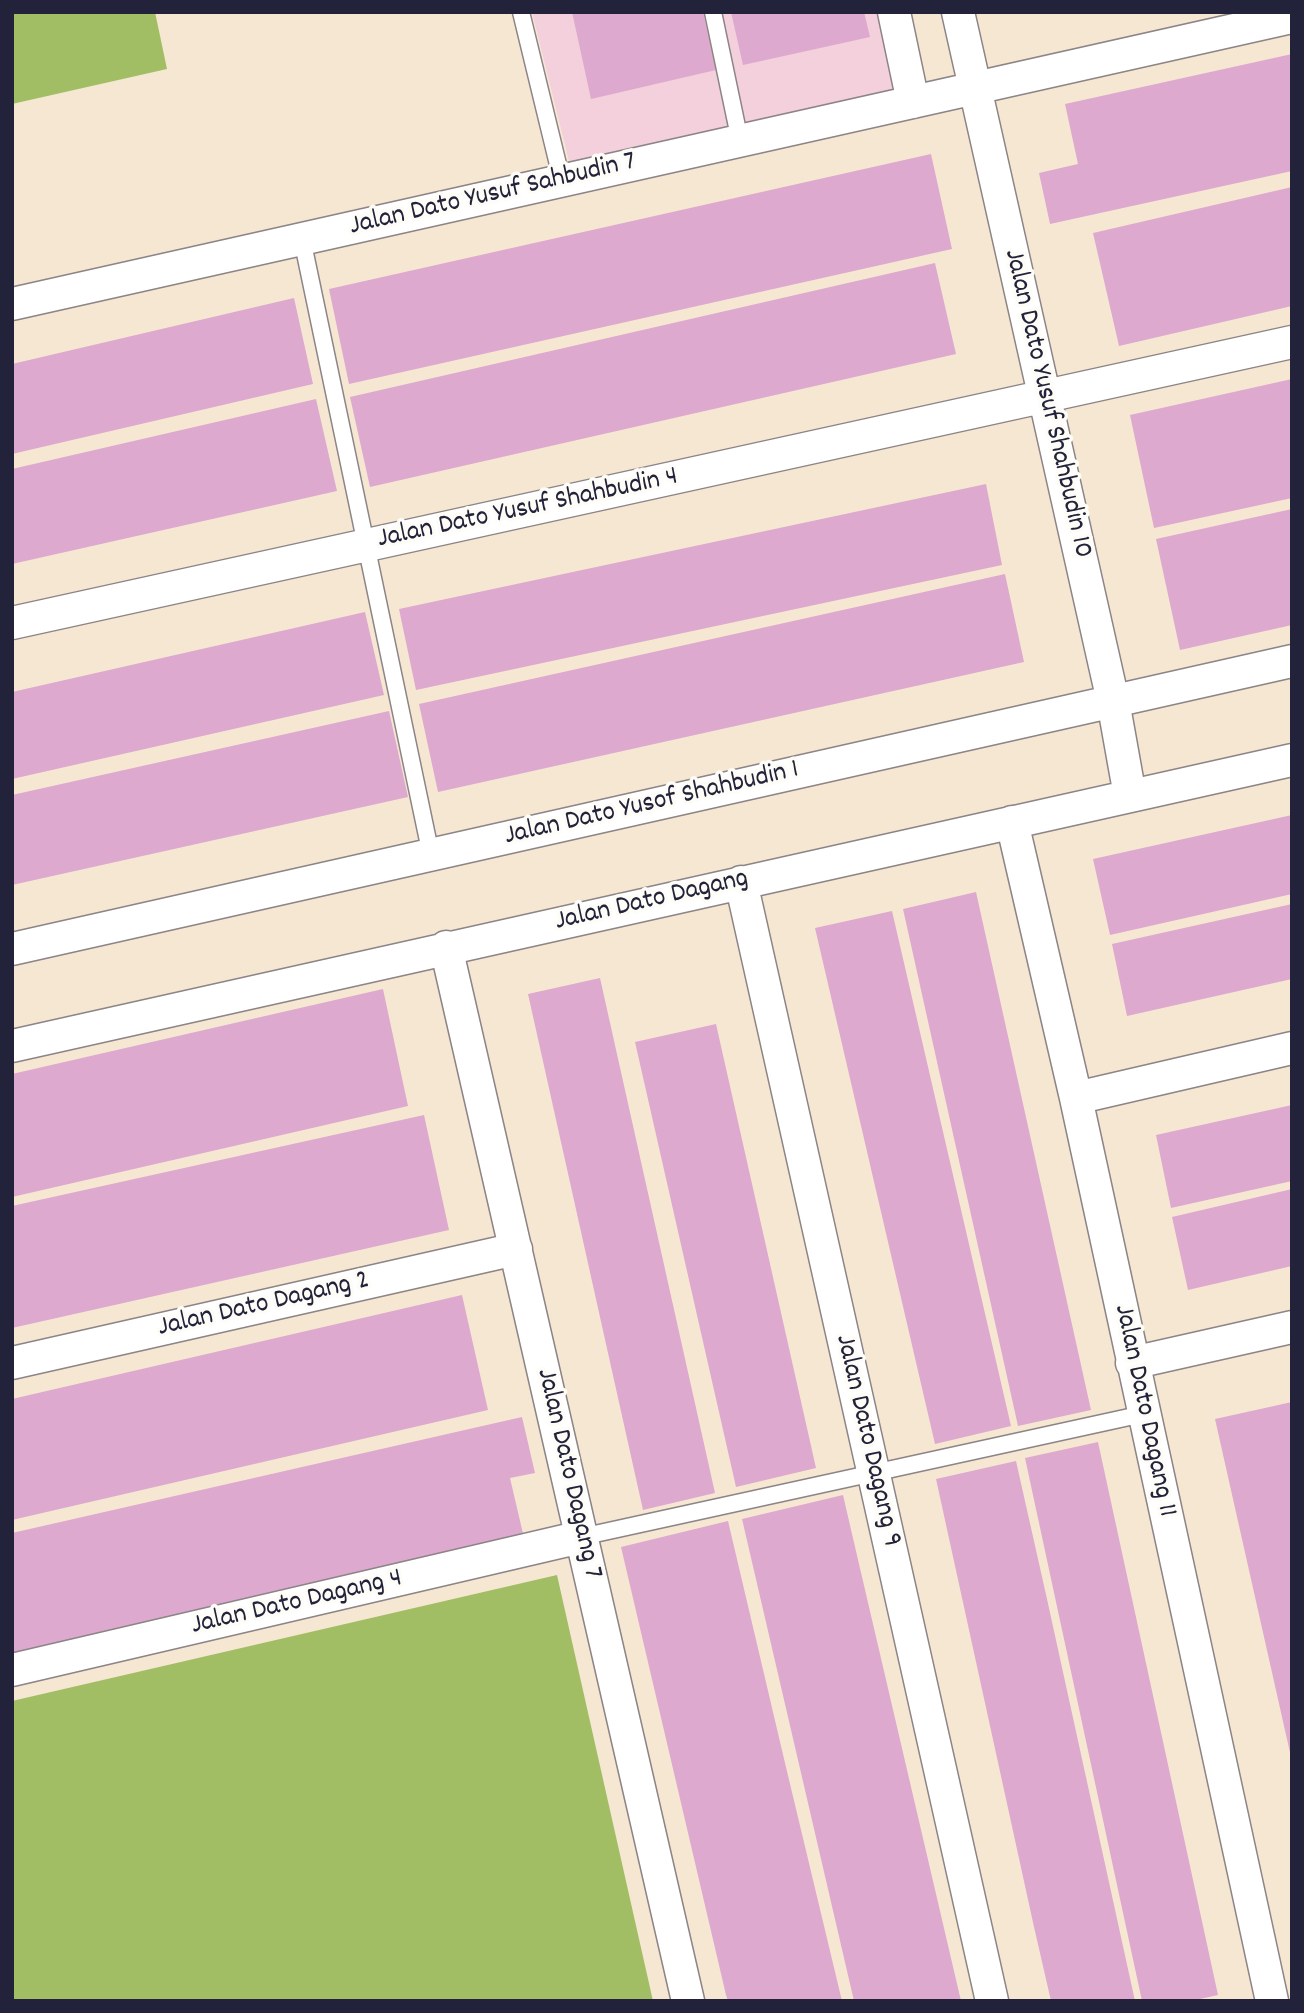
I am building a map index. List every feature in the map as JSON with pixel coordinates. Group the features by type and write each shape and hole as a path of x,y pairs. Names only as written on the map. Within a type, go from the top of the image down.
{"street":[{"path":"894,12 913,102"},
{"name":"Jalan Dato Yusuf Shahbudin 10","path":"958,12 1113,701 1130,796"},
{"name":"Jalan Dato Yusuf Sahbudin 7","path":"12,304 1292,17"},
{"name":"Jalan Dato Yusuf Shahbudin 4","path":"12,623 1292,342"},
{"name":"Jalan Dato Yusof Shahbudin 1","path":"12,949 1292,661"},
{"name":"Jalan Dato Dagang","path":"12,1045 1292,760"},
{"name":"Jalan Dato Dagang 11","path":"1012,822 1076,1098 1272,2001"},
{"name":"Jalan Dato Dagang 9","path":"741,882 992,2001"},
{"name":"Jalan Dato Dagang 7","path":"446,947 688,2001"},
{"path":"1076,1098 1292,1048"},
{"name":"Jalan Dato Dagang 2","path":"12,1363 516,1249"},
{"path":"1132,1363 1292,1327"},
{"name":"Jalan Dato Dagang 4","path":"12,1671 581,1537"}],"lane":[{"path":"521,12 562,181"},
{"path":"713,12 740,141"},
{"path":"302,239 431,855"},
{"path":"581,1537 1143,1414"}],"shaded area":[{"path":"532,12 880,12 897,92 570,165"}],"green space":[{"path":"12,12 155,12 167,69 12,104"},
{"path":"557,1575 653,2001 12,2001 12,1701"}],"building":[{"path":"572,12 703,12 716,70 591,99"},
{"path":"731,12 864,12 870,37 743,65"},
{"path":"1292,54 1292,171 1050,224 1039,173 1078,164 1065,104"},
{"path":"931,154 952,249 349,384 329,289"},
{"path":"1292,187 1292,306 1119,346 1093,233"},
{"path":"935,263 956,354 370,487 350,397"},
{"path":"294,298 313,384 12,454 12,364"},
{"path":"1292,379 1292,498 1154,528 1130,415"},
{"path":"316,399 337,491 12,564 12,469"},
{"path":"986,484 1002,565 416,690 399,609"},
{"path":"1292,509 1292,625 1180,650 1156,539"},
{"path":"1005,574 1024,662 438,792 419,704"},
{"path":"365,612 384,695 12,779 12,692"},
{"path":"389,711 408,797 12,885 12,795"},
{"path":"1292,815 1292,894 1110,935 1093,859"},
{"path":"976,892 1091,1410 1018,1426 903,909"},
{"path":"1292,904 1292,979 1127,1016 1112,944"},
{"path":"892,911 1011,1426 935,1444 815,928"},
{"path":"600,978 715,1493 643,1510 528,994"},
{"path":"383,989 408,1106 12,1197 12,1074"},
{"path":"716,1024 816,1468 736,1487 635,1042"},
{"path":"1292,1105 1292,1181 1171,1208 1156,1135"},
{"path":"424,1115 449,1230 12,1328 12,1206"},
{"path":"1292,1189 1292,1266 1188,1290 1172,1217"},
{"path":"462,1295 488,1410 12,1520 12,1399"},
{"path":"1292,1402 1292,1757 1291,1757 1215,1419"},
{"path":"522,1417 535,1473 510,1478 524,1538 12,1655 12,1533"},
{"path":"1098,1442 1218,1995 1191,2001 1142,2001 1025,1458"},
{"path":"1016,1461 1135,2001 1051,2001 1034,1927 936,1479"},
{"path":"843,1495 961,2001 854,2001 742,1519"},
{"path":"728,1521 842,2001 728,2001 726,1995 621,1547"}]}
